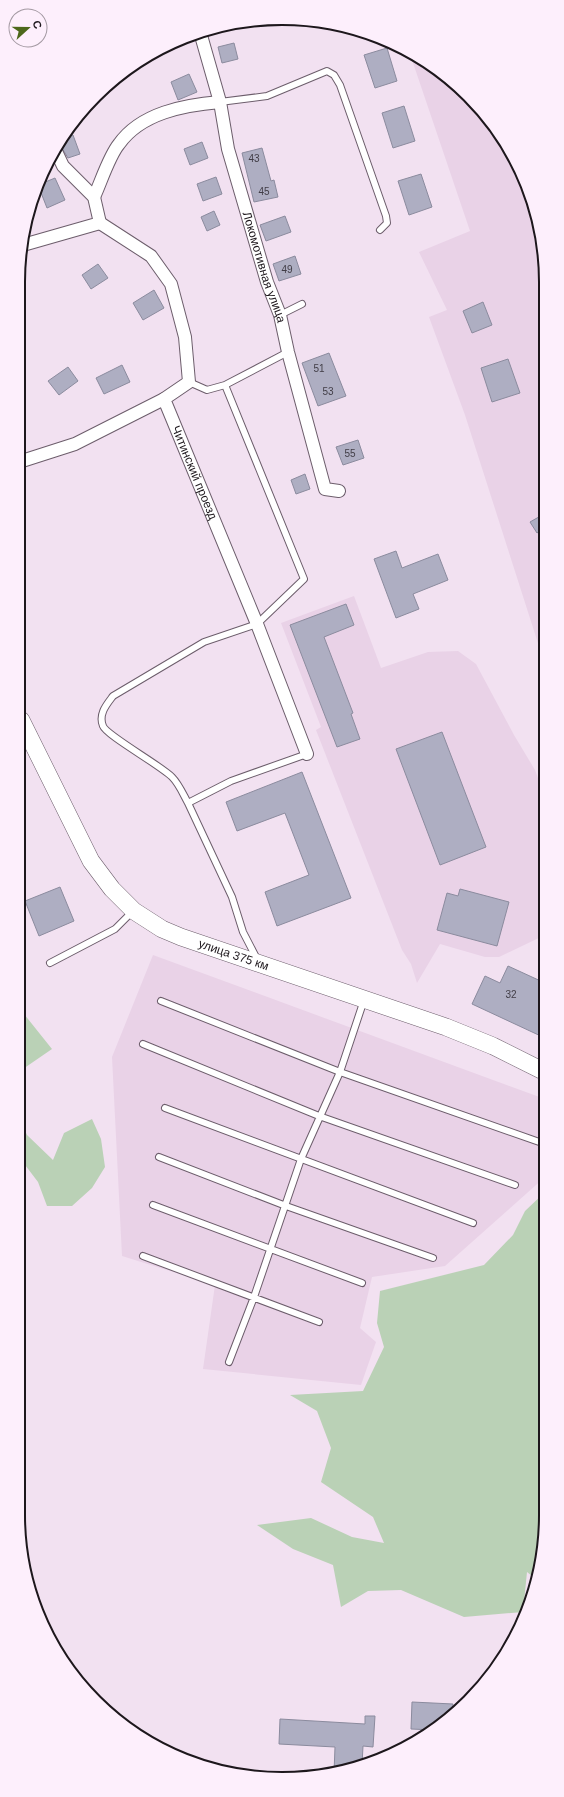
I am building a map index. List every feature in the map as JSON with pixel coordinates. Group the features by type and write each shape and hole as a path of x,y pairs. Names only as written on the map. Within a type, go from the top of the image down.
{"main road":[{"name":"улица 375 км","path":"25,728 91,861 112,889 134,911 162,929 181,937 446,1027 493,1046 539,1069"}],"street":[{"name":"Локомотивная улица","path":"202,38 220,102 228,149 267,282 280,315 288,352 325,489 339,491"},
{"path":"94,197 118,145 132,128 151,118 191,104 220,102"},
{"path":"25,460 75,444 164,399 189,382 185,337 171,284 151,256 100,223 94,197 63,166 58,155"},
{"path":"28,244 100,223"},
{"name":"Читинский проезд","path":"164,399 257,624 307,754"}],"lane":[{"path":"220,102 267,96 327,71 334,75 340,85 386,216 387,223 380,230"},
{"path":"280,315 302,304"},
{"path":"189,382 207,390 225,385 288,352"},
{"path":"225,385 304,579 257,624 204,642 113,696 105,706 102,716 103,726 109,734 152,761 172,777 180,787 232,897 243,932 258,963"},
{"path":"188,803 231,782 307,754"},
{"path":"50,963 115,929 134,911"},
{"path":"229,1362 254,1297 301,1158 340,1072 364,1000"},
{"path":"162,1001 340,1072 539,1142"},
{"path":"143,1044 319,1116 515,1184"},
{"path":"166,1108 473,1224"},
{"path":"159,1157 286,1206 433,1258"},
{"path":"153,1205 362,1283"},
{"path":"143,1256 319,1322"}],"shaded area":[{"path":"412,60 425,68 464,100 496,139 519,184 530,215 534,232 537,248 539,282 539,646 465,415 429,317 447,310 419,252 470,231"},
{"path":"354,596 381,668 428,652 458,651 476,664 514,735 535,770 539,781 539,938 499,957 485,957 440,944 417,983 411,964 402,950 316,730 321,727 281,623"},
{"path":"153,955 539,1097 539,1182 445,1266 372,1277 360,1328 376,1342 361,1385 203,1369 215,1285 122,1256 112,1057"}],"green space":[{"path":"25,1015 52,1049 25,1068"},
{"path":"92,1119 101,1139 105,1167 92,1188 72,1206 47,1206 38,1182 25,1165 25,1131 27,1135 53,1160 64,1133"},
{"path":"539,1198 539,1515 537,1549 534,1565 532,1576 527,1572 524,1600 519,1612 464,1617 401,1590 368,1591 341,1607 333,1565 293,1549 257,1525 311,1518 352,1537 384,1543 373,1517 321,1482 331,1448 317,1411 290,1395 363,1391 384,1347 377,1323 380,1291 484,1265 513,1235 525,1211"}],"building":[{"path":"234,43 238,59 222,63 218,47"},
{"path":"387,48 397,81 375,88 364,55"},
{"path":"189,74 197,92 178,100 171,82"},
{"path":"404,106 415,141 393,148 382,113"},
{"path":"73,135 80,154 68,158 62,148 70,136"},
{"path":"202,142 208,158 190,165 184,149"},
{"path":"262,148 271,181 274,180 278,197 254,202 242,153"},
{"path":"421,174 432,207 409,215 398,181"},
{"path":"216,177 222,194 203,201 197,184"},
{"path":"55,178 65,200 47,208 41,193 46,182"},
{"path":"214,211 220,225 207,231 201,217"},
{"path":"285,216 291,232 266,241 260,225"},
{"path":"295,256 301,274 279,281 273,264"},
{"path":"98,264 108,278 91,289 82,275"},
{"path":"154,290 164,308 143,320 133,303"},
{"path":"483,302 492,325 472,333 463,311"},
{"path":"329,353 346,396 318,406 302,363"},
{"path":"508,359 520,393 492,402 481,368"},
{"path":"122,365 130,382 104,394 96,378"},
{"path":"68,367 78,381 59,395 48,381"},
{"path":"358,440 364,458 343,465 336,447"},
{"path":"305,474 310,489 296,494 291,480"},
{"path":"539,517 539,532 537,533 530,522"},
{"path":"396,551 402,568 438,554 448,580 413,594 419,609 396,618 374,559"},
{"path":"346,604 354,625 324,637 353,713 351,714 360,739 337,747 290,625"},
{"path":"442,732 486,847 440,865 396,749"},
{"path":"302,772 351,898 277,926 265,892 309,875 285,813 237,831 226,802"},
{"path":"60,887 74,921 39,936 25,901"},
{"path":"460,889 509,902 497,946 437,930 447,893 458,896"},
{"path":"508,966 539,980 539,1035 472,1004 485,976 500,983"},
{"path":"412,1702 453,1704 453,1706 424,1730 411,1729"},
{"path":"365,1716 375,1716 373,1747 363,1746 362,1759 334,1766 335,1747 279,1744 280,1719 365,1724"}]}
